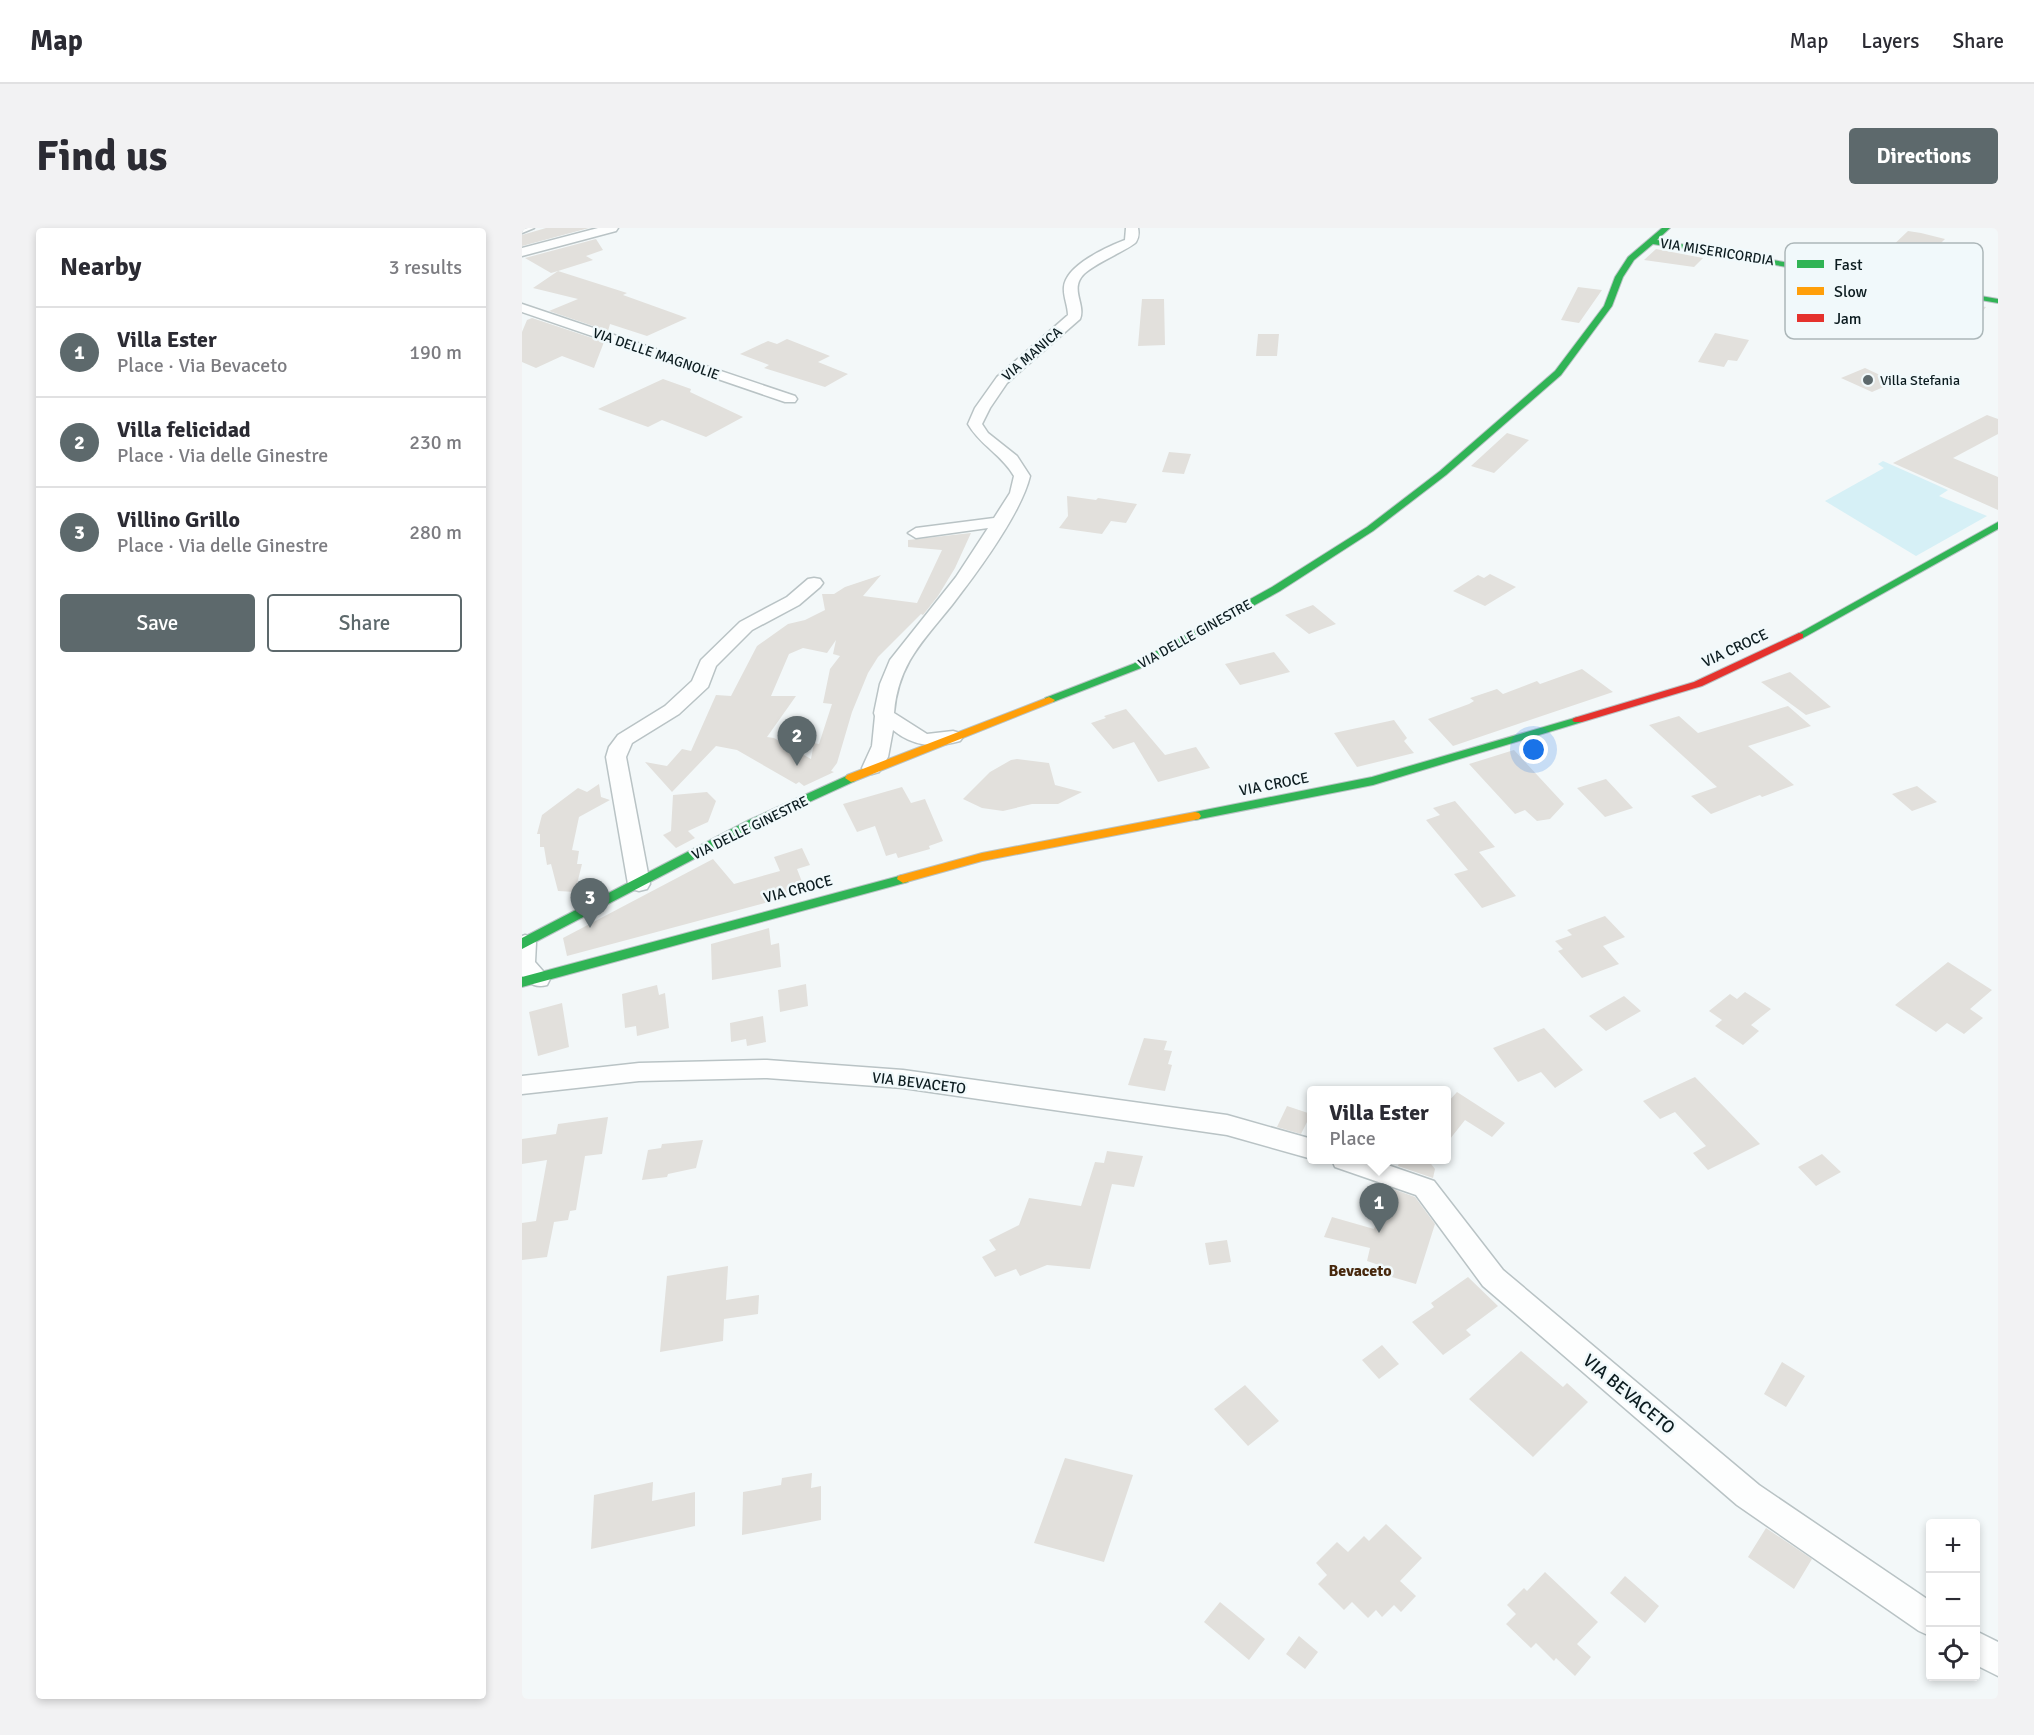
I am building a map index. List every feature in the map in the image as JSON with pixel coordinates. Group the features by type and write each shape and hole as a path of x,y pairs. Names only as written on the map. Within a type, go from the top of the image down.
{"street":[{"path":"522,229 528,228"},
{"path":"522,252 612,228"},
{"name":"VIA MANICA","path":"872,768 881,756 883,713 889,681 905,649 955,591 1018,493 1022,476 1012,459 982,436 975,424 983,403 1005,375 1075,316 1070,284 1084,268 1111,249 1130,242 1133,236 1132,228"},
{"name":"VIA DELLE GINESTRE","path":"524,944 753,824 872,768 1137,666 1276,589 1370,529 1443,473 1558,373 1608,306 1619,277 1631,259 1666,228"},
{"name":"VIA MISERICORDIA","path":"1649,241 1785,264"},
{"name":"VIA MISERICORDIA","path":"1983,298 1998,301"},
{"name":"VIA DELLE MAGNOLIE","path":"522,308 790,399"},
{"path":"916,533 999,522"},
{"name":"VIA CROCE","path":"531,980 982,857 1373,781 1698,684 1805,633 1998,525"},
{"path":"639,884 616,757 619,747 625,739 680,704 702,683 707,664 746,626 793,600 814,583"},
{"path":"883,713 905,730 924,740 957,737"},
{"path":"524,944 524,965 531,980"},
{"name":"VIA BEVACETO","path":"522,1085 639,1072 767,1069 903,1078 1227,1125 1307,1148"},
{"name":"VIA BEVACETO","path":"1356,1164 1425,1188 1493,1278 1502,1286 1748,1495 1926,1617"},
{"path":"1980,1649 1998,1660"}],"shaded area":[{"path":"1883,461 1948,490 1939,496 1987,516 1916,556 1825,501 1884,468 1878,464"}],"building":[{"path":"546,228 589,228 522,246 522,235"},
{"path":"1908,231 1945,239 1941,243 1895,243"},
{"path":"596,239 603,250 586,256 593,260 551,273 525,258"},
{"path":"1656,249 1703,258 1694,267 1644,260"},
{"path":"558,271 627,293 623,295 687,318 647,336 610,324 608,331 549,311 578,299 533,288"},
{"path":"1578,287 1602,290 1579,323 1561,320"},
{"path":"1142,299 1164,299 1165,345 1138,346"},
{"path":"532,318 604,342 594,368 562,356 536,368 522,362 522,332 527,320"},
{"path":"1715,333 1749,340 1737,361 1728,360 1724,367 1698,362"},
{"path":"1258,334 1279,334 1277,356 1256,356"},
{"path":"787,339 830,356 818,362 848,374 825,387 764,368 769,365 740,354 768,341 777,344"},
{"name":"Villa Stefania","path":"1865,368 1895,382 1872,392 1841,378"},
{"path":"663,379 691,389 690,392 743,417 706,437 662,420 648,427 598,409"},
{"path":"1987,415 1998,419 1998,434 1953,458 1998,477 1998,510 1893,463"},
{"path":"1507,433 1529,440 1494,473 1471,466"},
{"path":"1169,452 1191,454 1184,474 1162,472"},
{"path":"1067,496 1137,504 1126,523 1111,521 1102,534 1059,528 1068,516"},
{"path":"971,533 955,568 938,596 923,615 921,614 878,657 868,673 852,712 837,763 831,771 834,772 804,786 799,782 796,784 737,750 716,746 672,792 645,762 667,766 682,749 691,751 716,695 731,696 757,646 788,624 805,620 825,610 822,594 834,594 845,587 881,575 863,596 917,603 942,550 908,547 908,540","holes":["836,640 833,654 840,656 830,669 823,703 832,704 819,744 814,743 811,759 774,738 767,737 796,696 771,696 789,654 803,648 827,653"]},
{"path":"1490,574 1516,587 1485,606 1453,591 1478,575 1484,578"},
{"path":"1313,605 1336,624 1309,634 1285,615"},
{"path":"1274,652 1290,672 1240,685 1225,664"},
{"path":"1582,669 1613,692 1453,746 1428,719 1469,704 1474,701 1470,698 1497,689 1503,694 1537,681 1540,684"},
{"path":"1790,672 1831,707 1806,715 1761,682"},
{"path":"1788,706 1811,726 1748,746 1794,785 1711,814 1691,796 1717,787 1649,725 1679,716 1698,733"},
{"path":"1126,709 1165,755 1196,747 1210,768 1158,782 1134,742 1113,749 1091,723"},
{"path":"1394,720 1407,738 1404,741 1414,753 1357,767 1334,733"},
{"path":"1514,750 1564,804 1550,819 1537,821 1525,810 1515,814 1469,764"},
{"path":"1017,759 1049,763 1055,785 1082,792 1058,804 1032,804 1003,811 982,808 963,799 990,772"},
{"path":"1606,779 1633,808 1605,817 1577,788"},
{"path":"599,784 601,797 610,800 579,817 572,850 579,851 577,864 582,864 575,892 558,891 551,864 547,865 544,847 540,847 540,834 537,834 542,815 578,788 587,792"},
{"path":"1917,786 1937,802 1912,811 1892,794"},
{"path":"902,787 911,803 925,799 943,841 929,846 930,849 898,858 896,853 886,856 875,826 857,832 843,804"},
{"path":"707,792 716,801 708,822 688,831 695,838 676,848 663,835 671,831 673,795"},
{"path":"1455,801 1495,847 1479,852 1516,896 1482,908 1454,874 1468,870 1426,820 1440,815 1433,808"},
{"path":"802,848 810,865 797,869 806,892 567,956 563,938 713,859 734,884 780,871 774,857"},
{"path":"1605,916 1625,937 1603,946 1619,964 1582,978 1558,951 1563,949 1555,941 1572,935 1567,930"},
{"path":"769,928 771,945 779,943 781,967 712,980 711,944"},
{"path":"1948,962 1992,990 1970,1009 1983,1018 1964,1034 1947,1023 1936,1032 1895,1005"},
{"path":"806,984 808,1006 780,1012 778,990"},
{"path":"657,985 659,995 665,993 669,1028 637,1036 636,1026 625,1028 622,994"},
{"path":"1745,992 1771,1009 1751,1025 1759,1031 1743,1045 1715,1026 1722,1020 1709,1011 1730,994 1737,999"},
{"path":"1624,996 1641,1011 1606,1031 1589,1016"},
{"path":"562,1003 569,1047 538,1056 529,1012"},
{"path":"763,1016 766,1042 747,1046 746,1039 731,1042 730,1023"},
{"path":"1544,1028 1583,1070 1555,1088 1541,1072 1518,1082 1493,1048"},
{"path":"1144,1038 1167,1041 1164,1050 1172,1051 1168,1064 1172,1065 1165,1091 1128,1085"},
{"path":"1695,1077 1760,1144 1708,1170 1693,1153 1706,1146 1675,1112 1660,1119 1643,1101"},
{"path":"1457,1092 1505,1123 1492,1137 1465,1120 1451,1138 1451,1099"},
{"path":"1287,1106 1307,1113 1307,1122 1301,1134 1277,1127"},
{"path":"608,1117 602,1154 585,1156 576,1210 570,1211 568,1220 554,1222 547,1257 522,1260 522,1223 536,1221 547,1160 522,1164 522,1139 556,1134 558,1124"},
{"path":"703,1140 696,1168 668,1174 667,1177 642,1180 648,1150 661,1148 662,1144"},
{"path":"1107,1151 1143,1156 1134,1187 1112,1184 1090,1269 1047,1265 1020,1276 1016,1269 995,1277 982,1257 996,1250 989,1240 1019,1225 1029,1198 1081,1206 1095,1162 1104,1163"},
{"path":"1822,1154 1841,1172 1816,1186 1798,1167"},
{"path":"1399,1164 1431,1164 1435,1169 1433,1178 1398,1166"},
{"path":"1390,1188 1415,1197 1435,1224 1416,1284 1378,1273 1379,1265 1367,1261 1370,1248 1324,1237 1332,1217 1374,1229"},
{"path":"1227,1240 1231,1262 1209,1265 1205,1243"},
{"path":"728,1266 726,1300 759,1295 758,1314 724,1319 723,1341 660,1352 667,1276"},
{"path":"1468,1277 1498,1306 1466,1330 1471,1335 1443,1355 1412,1322 1434,1307 1431,1303"},
{"path":"1382,1345 1399,1364 1379,1379 1362,1360"},
{"path":"1521,1351 1563,1387 1567,1383 1588,1402 1533,1457 1469,1399"},
{"path":"1782,1362 1805,1376 1786,1407 1764,1394"},
{"path":"1245,1385 1279,1421 1248,1446 1214,1409"},
{"path":"1065,1458 1133,1475 1104,1562 1034,1543"},
{"path":"812,1473 811,1488 821,1486 821,1520 742,1535 743,1492 781,1485 782,1478"},
{"path":"653,1482 652,1501 695,1492 695,1526 591,1549 594,1495"},
{"path":"1386,1524 1422,1558 1400,1581 1416,1596 1401,1612 1394,1605 1382,1617 1376,1610 1368,1618 1352,1602 1344,1610 1318,1584 1327,1575 1316,1563 1337,1542 1348,1552 1364,1536 1369,1541"},
{"path":"1766,1528 1812,1559 1794,1589 1748,1557"},
{"path":"1545,1572 1598,1622 1577,1644 1591,1657 1575,1676 1556,1658 1554,1661 1536,1643 1531,1648 1506,1624 1516,1614 1507,1605 1524,1588 1527,1591"},
{"path":"1625,1576 1659,1606 1645,1623 1610,1593"},
{"path":"1220,1602 1265,1639 1249,1660 1204,1622"},
{"path":"1299,1636 1318,1652 1305,1669 1286,1654"}],"traffic: fast":[{"path":"1049,700 1137,666 1276,589 1370,529 1443,473 1558,373 1608,306 1619,277 1631,259 1666,228"},
{"path":"1649,241 1785,264"},
{"path":"1983,298 1998,301"},
{"path":"1799,636 1998,525"},
{"path":"1195,816 1373,781 1578,720"},
{"path":"522,944 753,823 851,778"},
{"path":"522,982 903,879"}],"traffic: slow":[{"path":"851,778 1049,700"},
{"path":"903,879 982,857 1195,816"}],"traffic: jam":[{"path":"1578,720 1698,684 1799,636"}],"place":[{"name":"Villa Stefania","path":"1868,380"},
{"name":"Villa felicidad","path":"797,766"},
{"name":"Villino Grillo","path":"590,928"},
{"name":"Villa Ester","path":"1379,1233"}],"district":[{"name":"Bevaceto","path":"1360,1271"}]}
